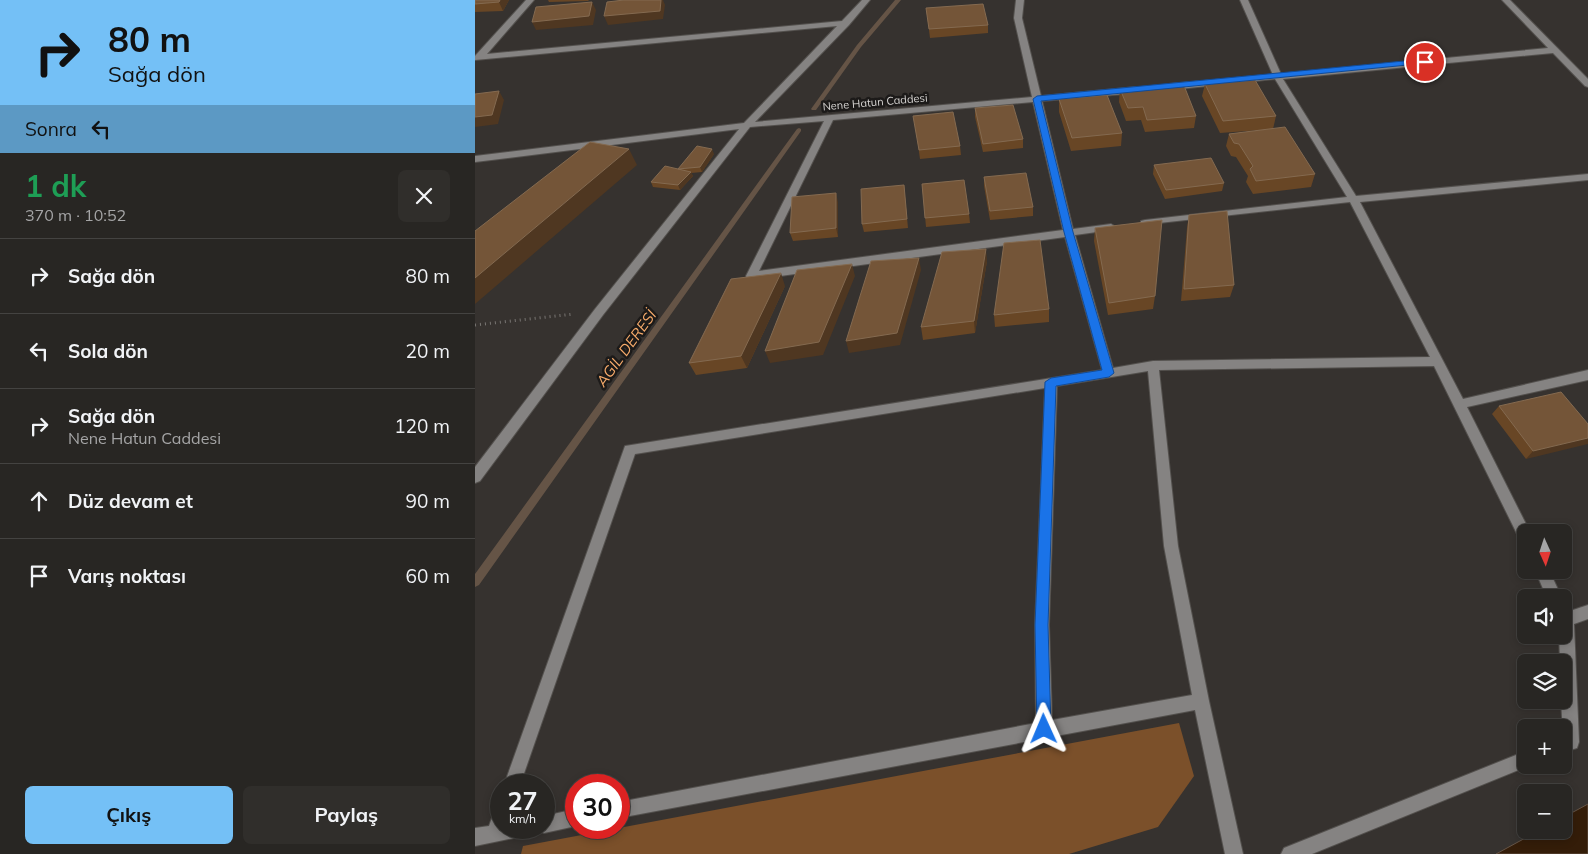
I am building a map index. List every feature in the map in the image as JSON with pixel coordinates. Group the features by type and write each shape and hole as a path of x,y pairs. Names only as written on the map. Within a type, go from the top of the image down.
{"street":[{"path":"477,58 531,0"},
{"path":"475,477 599,312 747,125 866,0"},
{"path":"1020,0 1018,18 1037,99 1069,232 1109,373"},
{"path":"1244,0 1279,77 1298,112 1310,127 1353,199 1460,404 1519,524"},
{"path":"1507,0 1588,84"},
{"path":"477,58 846,22"},
{"path":"1163,87 1555,50"},
{"name":"Nene Hatun Caddesi","path":"475,159 747,125 1143,89"},
{"path":"830,117 751,276 1118,226"},
{"path":"1137,224 1353,199 1588,177"},
{"path":"516,774 630,450 1153,366 1438,361"},
{"path":"1153,366 1171,546 1201,701 1235,854"},
{"path":"1460,404 1588,375"},
{"path":"1044,729 1042,625 1051,382"},
{"path":"1572,615 1588,612"},
{"path":"1566,644 1570,719"},
{"path":"630,808 1201,701"},
{"path":"1291,854 1517,763"},
{"path":"475,837 490,835"}],"path":[{"path":"475,325 599,312"}],"shaded area":[{"path":"1179,723 1194,776 1158,827 1069,854 521,854 523,846 565,838 630,839 630,826"},
{"path":"1588,804 1588,854 1496,854 1524,839 1572,839 1572,813"}],"building":[{"path":"475,0 500,0 499,2 475,4"},
{"path":"661,0 660,11 604,16 607,2"},
{"path":"592,2 589,16 532,22 536,7"},
{"path":"983,4 988,25 929,29 926,8"},
{"path":"1255,80 1276,116 1223,121 1205,84"},
{"path":"1183,83 1196,116 1147,120 1143,107 1128,108 1120,89"},
{"path":"499,91 492,115 475,117 475,94"},
{"path":"1107,95 1122,133 1072,138 1059,99"},
{"path":"1013,105 1023,139 983,144 975,108"},
{"path":"953,112 960,146 919,150 913,116"},
{"path":"1285,127 1315,174 1256,181 1250,169 1253,166 1239,144 1234,143 1229,134"},
{"path":"590,142 629,149 475,278 475,231"},
{"path":"697,146 712,149 700,167 678,169"},
{"path":"1211,158 1224,183 1166,190 1154,165"},
{"path":"665,166 691,172 678,185 651,182"},
{"path":"1026,173 1033,207 990,211 984,177"},
{"path":"964,180 969,214 925,218 922,184"},
{"path":"904,185 907,219 862,224 861,189"},
{"path":"836,193 836,228 790,233 792,197"},
{"path":"1227,211 1234,285 1184,289 1189,215"},
{"path":"1162,220 1155,296 1109,303 1095,228"},
{"path":"1040,240 1049,309 994,315 1004,243"},
{"path":"986,249 974,321 921,327 942,252"},
{"path":"919,258 897,333 846,341 871,261"},
{"path":"852,264 819,342 765,351 797,270"},
{"path":"781,273 741,356 689,363 731,279"},
{"path":"1561,392 1588,424 1588,438 1533,451 1499,406"}],"waterway":[{"name":"AGİL DERESİ","path":"814,109 859,46 898,0"},
{"name":"AGİL DERESİ","path":"475,582 799,130"}],"route":[{"path":"1044,729 1042,625 1051,382 1109,373 1069,232 1037,99 1425,62"}]}
